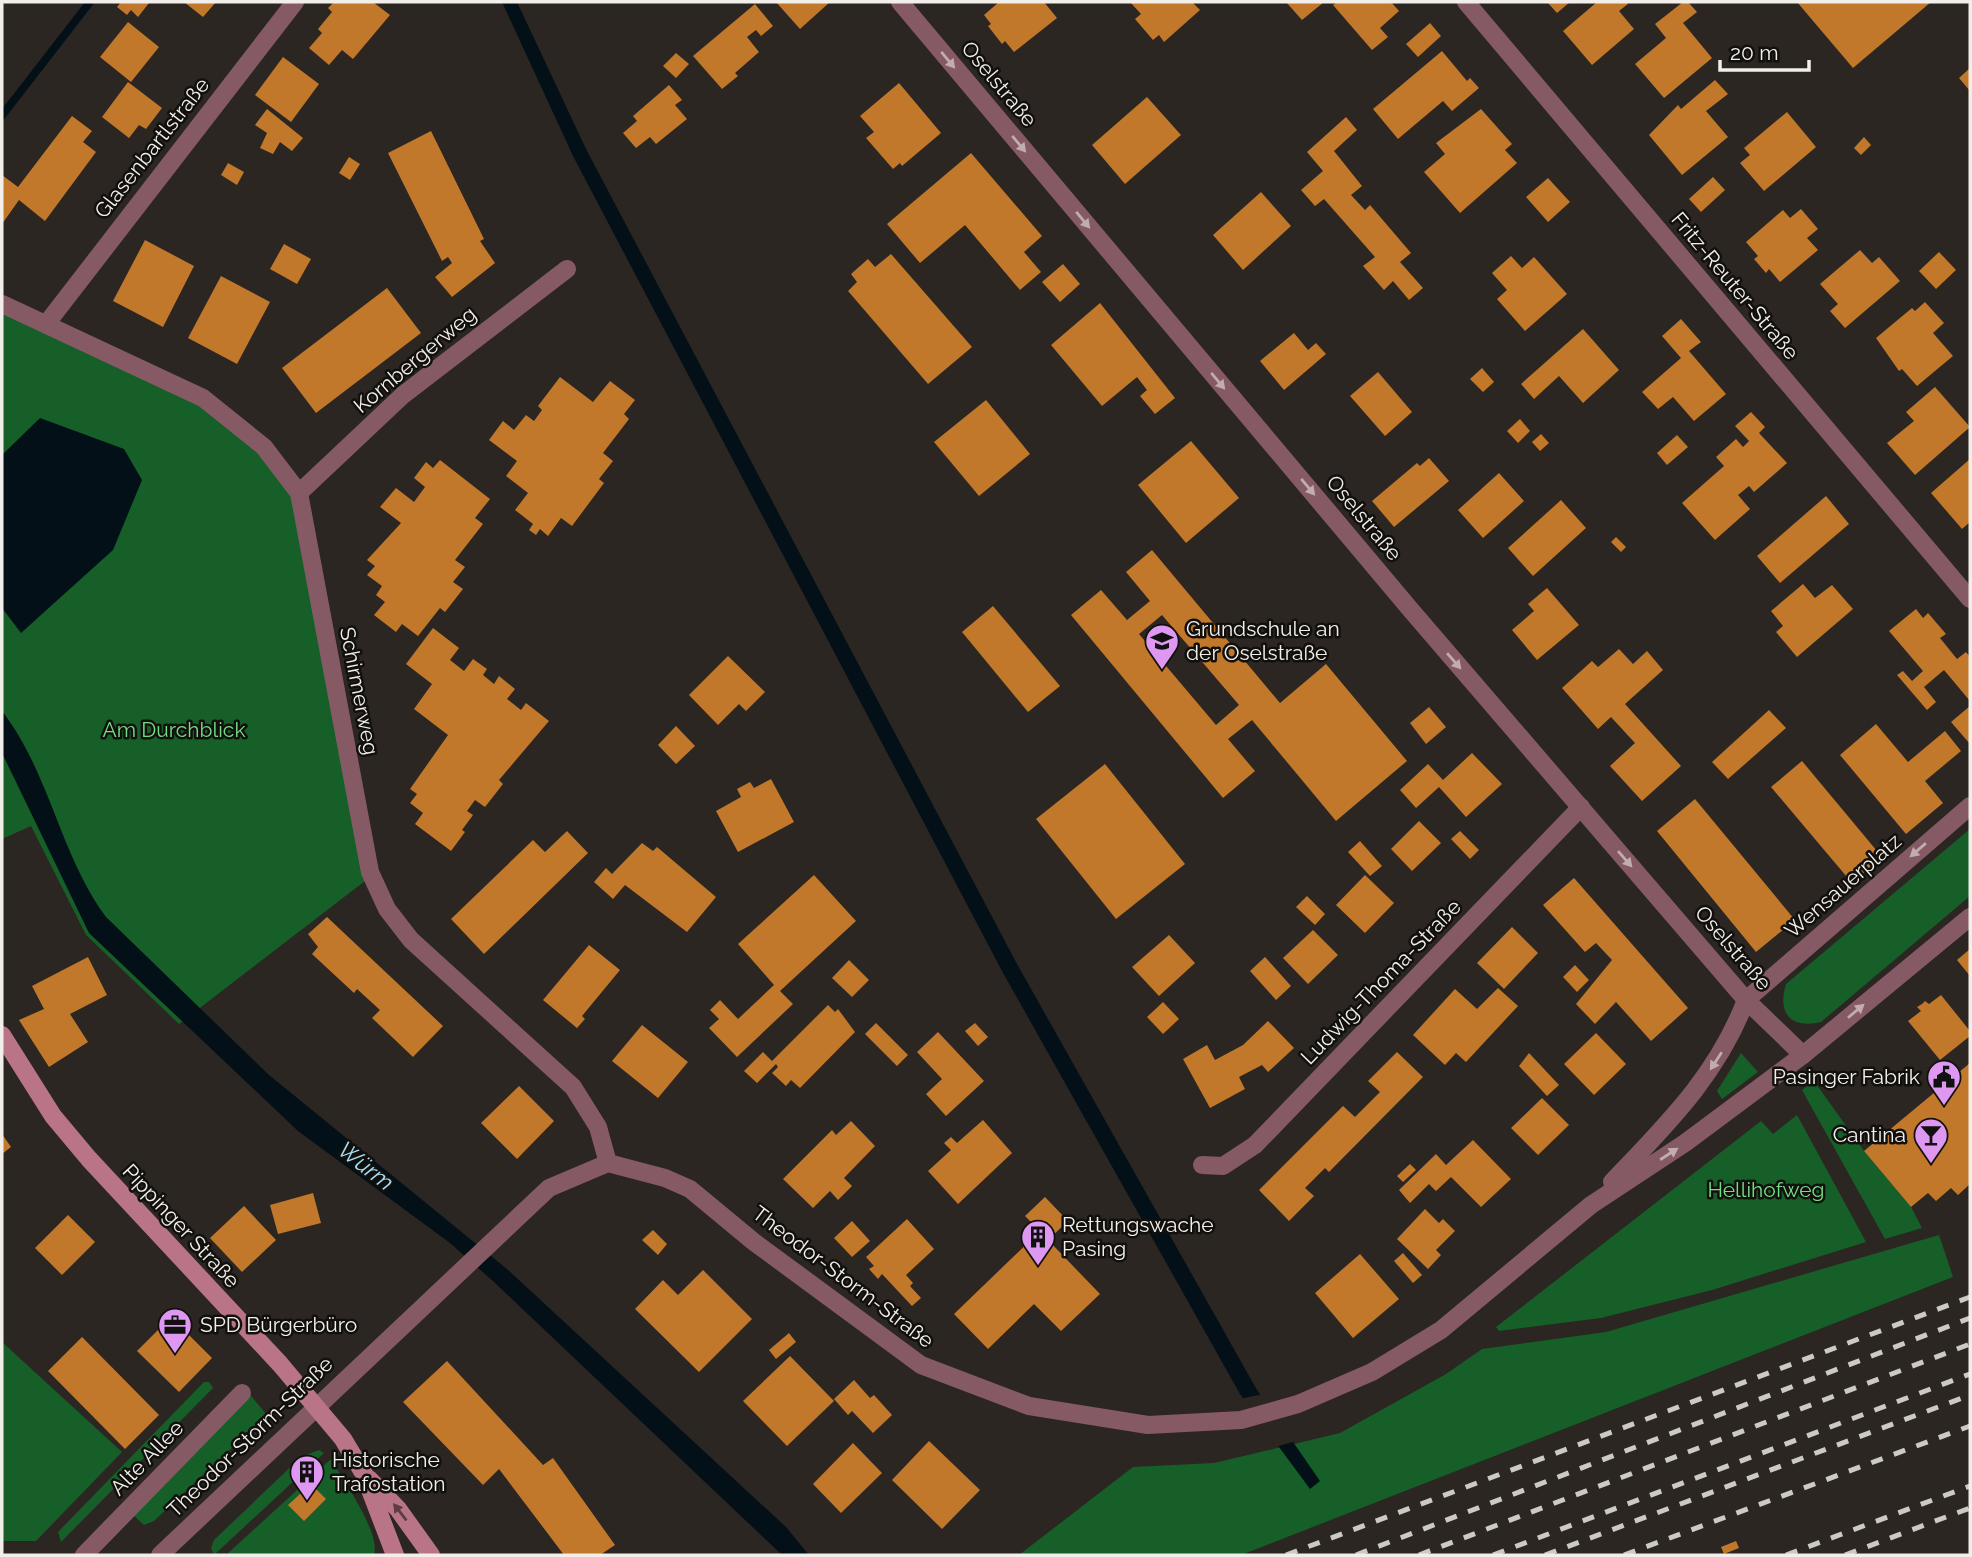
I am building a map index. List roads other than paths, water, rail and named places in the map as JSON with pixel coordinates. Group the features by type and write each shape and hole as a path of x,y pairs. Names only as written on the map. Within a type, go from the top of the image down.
{"main road":[{"name":"Pippinger Straße","path":"2,1035 53,1116 107,1181 316,1405 343,1439 364,1474 395,1555"},
{"name":"Pippinger Straße","path":"364,1474 398,1509 431,1555"}],"street":[{"name":"Glasenbartlstraße","path":"47,323 295,2"},
{"name":"Fritz-Reuter-Straße","path":"1466,2 1970,599"},
{"name":"Oselstraße","path":"905,4 1581,807 1746,1000 1803,1055"},
{"name":"Kornbergerweg","path":"299,494 403,395 567,270"},
{"name":"Schirmerweg","path":"2,304 203,398 264,447 299,494 370,872 387,909 411,940 573,1087 598,1127 608,1163"},
{"name":"Wensauerplatz","path":"1746,1000 1970,806"},
{"name":"Ludwig-Thoma-Straße","path":"1202,1165 1223,1166 1255,1145 1581,807"},
{"path":"1803,1055 1970,917"},
{"name":"Theodor-Storm-Straße","path":"1591,1205 1695,1094 1733,1034 1746,1000"},
{"name":"Theodor-Storm-Straße","path":"160,1555 549,1188 608,1163 665,1178 690,1189 754,1242 921,1365 1042,1408 1148,1425 1241,1420 1291,1407 1372,1371 1441,1330 1591,1205 1685,1143 1803,1055"},
{"name":"Alte Allee","path":"84,1555 242,1393"}],"water":[{"path":"85,2 95,2 2,122 2,109"},
{"path":"502,2 517,2 587,151 1017,964 1257,1390 1320,1481 1310,1489 1240,1394 1002,971 574,158"},
{"path":"40,418 124,449 142,480 113,550 21,633 2,608 2,455"},
{"name":"Würm","path":"2,711 32,761 77,867 106,917 269,1075 507,1269 786,1527 809,1555 782,1555 494,1282 450,1243 298,1131 89,933 2,753"}],"railway":[{"path":"1286,1555 1970,1297"},
{"path":"1356,1555 1970,1318"},
{"path":"1419,1555 1970,1344"},
{"path":"1493,1555 1970,1374"},
{"path":"1545,1555 1970,1395"},
{"path":"1624,1555 1970,1426"},
{"path":"1786,1555 1970,1486"},
{"path":"1845,1555 1970,1508"}],"place":[{"name":"Grundschule an der Oselstraße","path":"1162,671"},
{"name":"Pasinger Fabrik","path":"1944,1107"},
{"name":"Cantina","path":"1931,1165"},
{"name":"Rettungswache Pasing","path":"1038,1267"},
{"name":"SPD Bürgerbüro","path":"175,1355"},
{"name":"Historische Trafostation","path":"307,1502"}],"park label":[{"name":"Am Durchblick","path":"174,730"},
{"name":"Hellihofweg","path":"1766,1190"}]}
